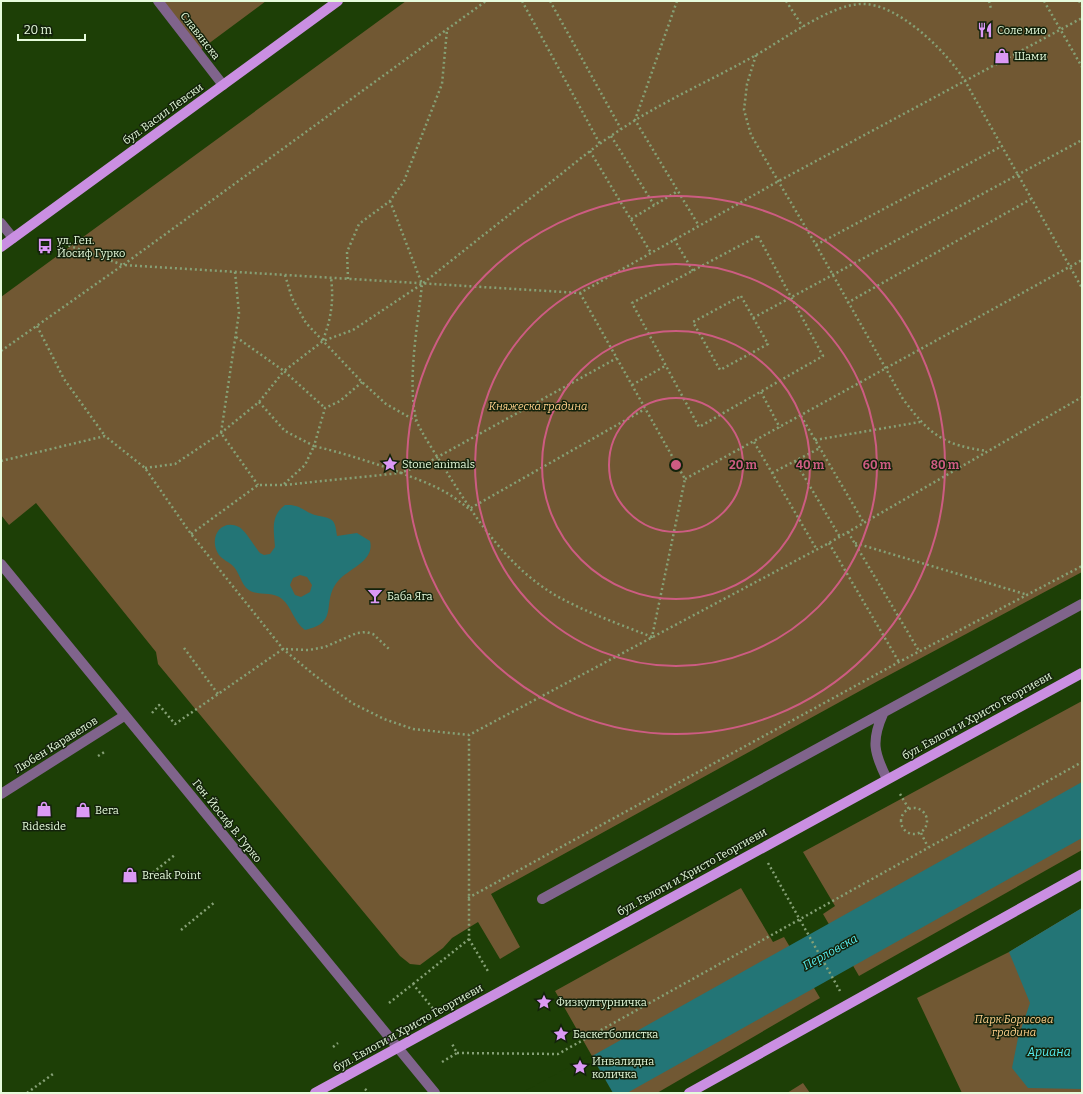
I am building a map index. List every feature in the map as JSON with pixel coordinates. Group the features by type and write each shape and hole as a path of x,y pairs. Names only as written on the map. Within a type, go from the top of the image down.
{"main road":[{"name":"бул. Васил Левски","path":"1,246 338,1"},
{"name":"бул. Евлоги и Христо Георгиеви","path":"315,1093 1082,672"},
{"path":"689,1093 1082,874"}],"street":[{"name":"Славянска","path":"158,1 223,85"},
{"path":"1,223 13,238"},
{"name":"Ген. Йосиф В. Гурко","path":"1,564 124,716 435,1093"},
{"path":"542,899 1082,604"},
{"path":"883,714 874,742 877,758 887,779"},
{"name":"Любен Каравелов","path":"1,794 124,716"}],"path":[{"path":"1,351 123,265 486,1"},
{"path":"522,1 600,144"},
{"path":"550,1 621,129"},
{"path":"635,120 676,1"},
{"path":"786,1 803,27"},
{"path":"989,1 991,9"},
{"path":"1044,1 1082,67"},
{"path":"1079,1 1082,6"},
{"path":"145,468 175,464 221,433 259,402 284,371 323,341 353,330 422,284 590,151 621,129 756,55 803,27 841,8 862,4 882,7 925,36 948,57 965,81 1082,288"},
{"path":"59,242 123,265 580,293 777,182 1082,18"},
{"path":"348,279 347,252 359,224 390,200 404,181 442,84 447,30"},
{"path":"756,55 747,84 744,110 751,135 777,182 816,245 847,303 886,368 903,400 920,422 947,442 988,451"},
{"path":"635,120 699,226"},
{"path":"611,136 654,205"},
{"path":"753,318 1082,140"},
{"path":"816,245 1002,146"},
{"path":"590,151 651,253"},
{"path":"631,219 678,191"},
{"path":"847,303 1031,199"},
{"path":"390,200 422,284 413,388 416,421 438,458 469,509 486,532 531,577 554,594 582,608 652,637"},
{"path":"758,236 823,356 699,427 632,303 693,271 758,236"},
{"path":"674,240 693,271"},
{"path":"685,479 780,428 1082,260"},
{"path":"234,272 239,313 221,433 258,485"},
{"path":"285,275 292,298 306,323 362,382 386,404 416,421"},
{"path":"323,341 331,320 333,296 331,278"},
{"path":"580,293 685,479 652,637"},
{"path":"741,296 753,318 768,344 720,370 693,322 741,296"},
{"path":"37,326 64,378 105,436 145,468 191,534 283,649 334,691 352,703 384,719 413,729 469,736 652,637 829,544 1082,398"},
{"path":"236,337 284,371 325,408"},
{"path":"191,534 258,485 284,485 400,473 438,458 617,358"},
{"path":"632,385 665,366"},
{"path":"284,485 305,465 314,446 325,408 340,401 362,382"},
{"path":"761,392 780,428"},
{"path":"259,402 285,431 314,446 378,464 432,484 451,494 469,509"},
{"path":"469,509 645,409"},
{"path":"801,416 864,524"},
{"path":"815,440 920,422"},
{"path":"1,461 105,436"},
{"path":"754,442 817,550"},
{"path":"772,473 820,448"},
{"path":"795,461 840,537"},
{"path":"848,532 919,652"},
{"path":"855,543 1028,595"},
{"path":"829,544 899,662"},
{"path":"468,898 899,662 1082,566"},
{"path":"152,713 159,706 175,724 283,649 309,650 325,647 357,633 366,632 372,634 389,649"},
{"path":"184,648 218,694"},
{"path":"469,736 469,939 490,973"},
{"path":"98,756 106,751"},
{"path":"442,1062 457,1052 558,1054 799,918 1082,762"},
{"path":"900,794 909,809"},
{"path":"918,808 925,814 927,822 921,833 911,835 902,827 900,818 905,811 918,808"},
{"path":"921,833 928,847"},
{"path":"760,848 802,925 839,988"},
{"path":"145,879 176,854"},
{"path":"181,930 215,902"},
{"path":"389,1003 469,939"},
{"path":"413,984 435,1012"},
{"path":"451,1042 457,1052"},
{"path":"333,1047 338,1043"},
{"path":"27,1093 53,1074"},
{"path":"365,1089 369,1093"}],"green space":[{"path":"163,1 266,1 200,50"},
{"name":"Княжеска градина","path":"406,1 1082,1 1082,572 878,681 491,894 520,947 500,959 478,922 452,938 443,948 420,965 410,964 400,956 158,664 156,652 36,503 9,525 1,515 1,297"},
{"path":"1082,701 1082,850 859,976 823,914 835,906 803,852"},
{"path":"741,888 773,942 784,937 820,998 657,1093 613,1093 555,991"},
{"name":"Парк Борисова градина","path":"1082,908 1082,1093 962,1093 917,998 1009,952"},
{"path":"803,1083 810,1093 787,1093"}],"water":[{"path":"285,505 290,505 315,515 329,518 334,522 337,536 357,533 370,541 371,548 369,554 360,564 343,576 333,589 330,597 327,617 323,622 305,630 282,599 272,594 257,593 249,590 236,569 219,555 216,549 215,537 218,532 226,525 232,525 239,527 247,535 260,553 264,555 270,554 275,547 274,524 280,509","holes":["300,575 307,577 312,585 310,592 301,597 295,595 290,585 293,578"]},
{"name":"Перловска","path":"1082,782 1082,838 627,1093 526,1093"},
{"name":"Ариана","path":"1082,908 1082,1089 1028,1088 1012,1068 1018,1038 1030,1003 1009,952"}],"pier":[{"path":"591,1055 613,1093 524,1093 525,1091"}],"place":[{"name":"Соле мио","path":"985,30"},
{"name":"Шами","path":"1002,56"},
{"name":"ул. Ген. Йосиф Гурко","path":"45,246"},
{"name":"Stone animals","path":"390,464"},
{"name":"Баба Яга","path":"375,596"},
{"name":"Rideside","path":"44,809"},
{"name":"Вега","path":"83,810"},
{"name":"Break Point","path":"130,875"},
{"name":"Физкултурничка","path":"544,1002"},
{"name":"Баскетболистка","path":"561,1034"},
{"name":"Инвалидна количка","path":"580,1067"}]}
